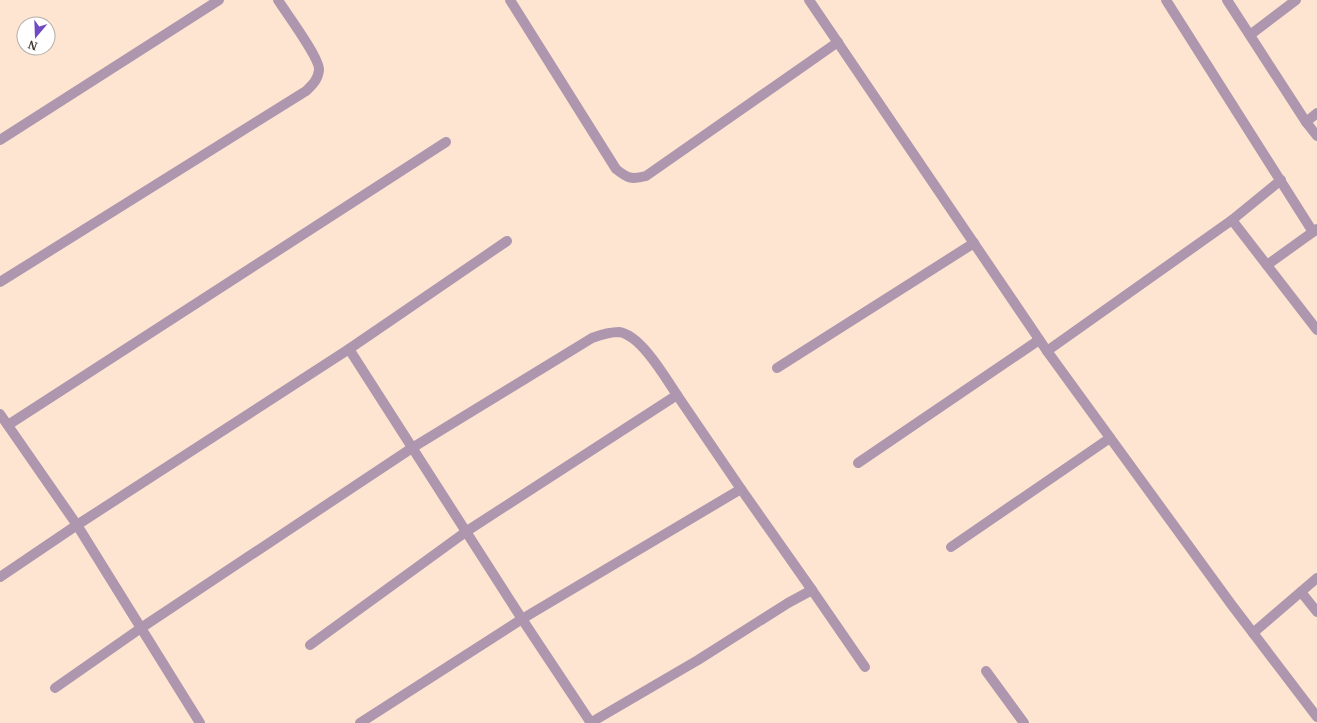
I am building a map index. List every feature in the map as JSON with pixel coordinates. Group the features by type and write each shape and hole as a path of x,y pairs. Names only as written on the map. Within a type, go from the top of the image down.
{"street":[{"path":"0,140 219,0"},
{"path":"0,282 306,91 316,81 319,69 316,58 278,0"},
{"path":"510,0 616,169 626,177 637,178 646,176 838,42"},
{"path":"809,0 1039,340 1253,633 1317,717"},
{"path":"1166,0 1281,180 1315,230 1267,265"},
{"path":"1227,0 1306,122 1317,136"},
{"path":"1250,35 1296,0"},
{"path":"1306,122 1317,113"},
{"path":"200,723 77,525 3,422 446,142"},
{"path":"1047,351 1232,220 1281,180"},
{"path":"1232,220 1317,330"},
{"path":"0,577 77,525 349,349 507,241"},
{"path":"777,368 974,243"},
{"path":"55,688 141,628 412,448 592,338 620,332 634,339 644,348 677,394 741,490 865,666"},
{"path":"858,464 1039,340"},
{"path":"349,349 522,619 591,723 698,660 788,603 812,590"},
{"path":"310,645 467,532 677,394"},
{"path":"951,546 1110,438"},
{"path":"360,723 522,619 741,490"},
{"path":"1253,633 1317,578"},
{"path":"1301,592 1317,612"},
{"path":"986,671 1024,723"}]}
